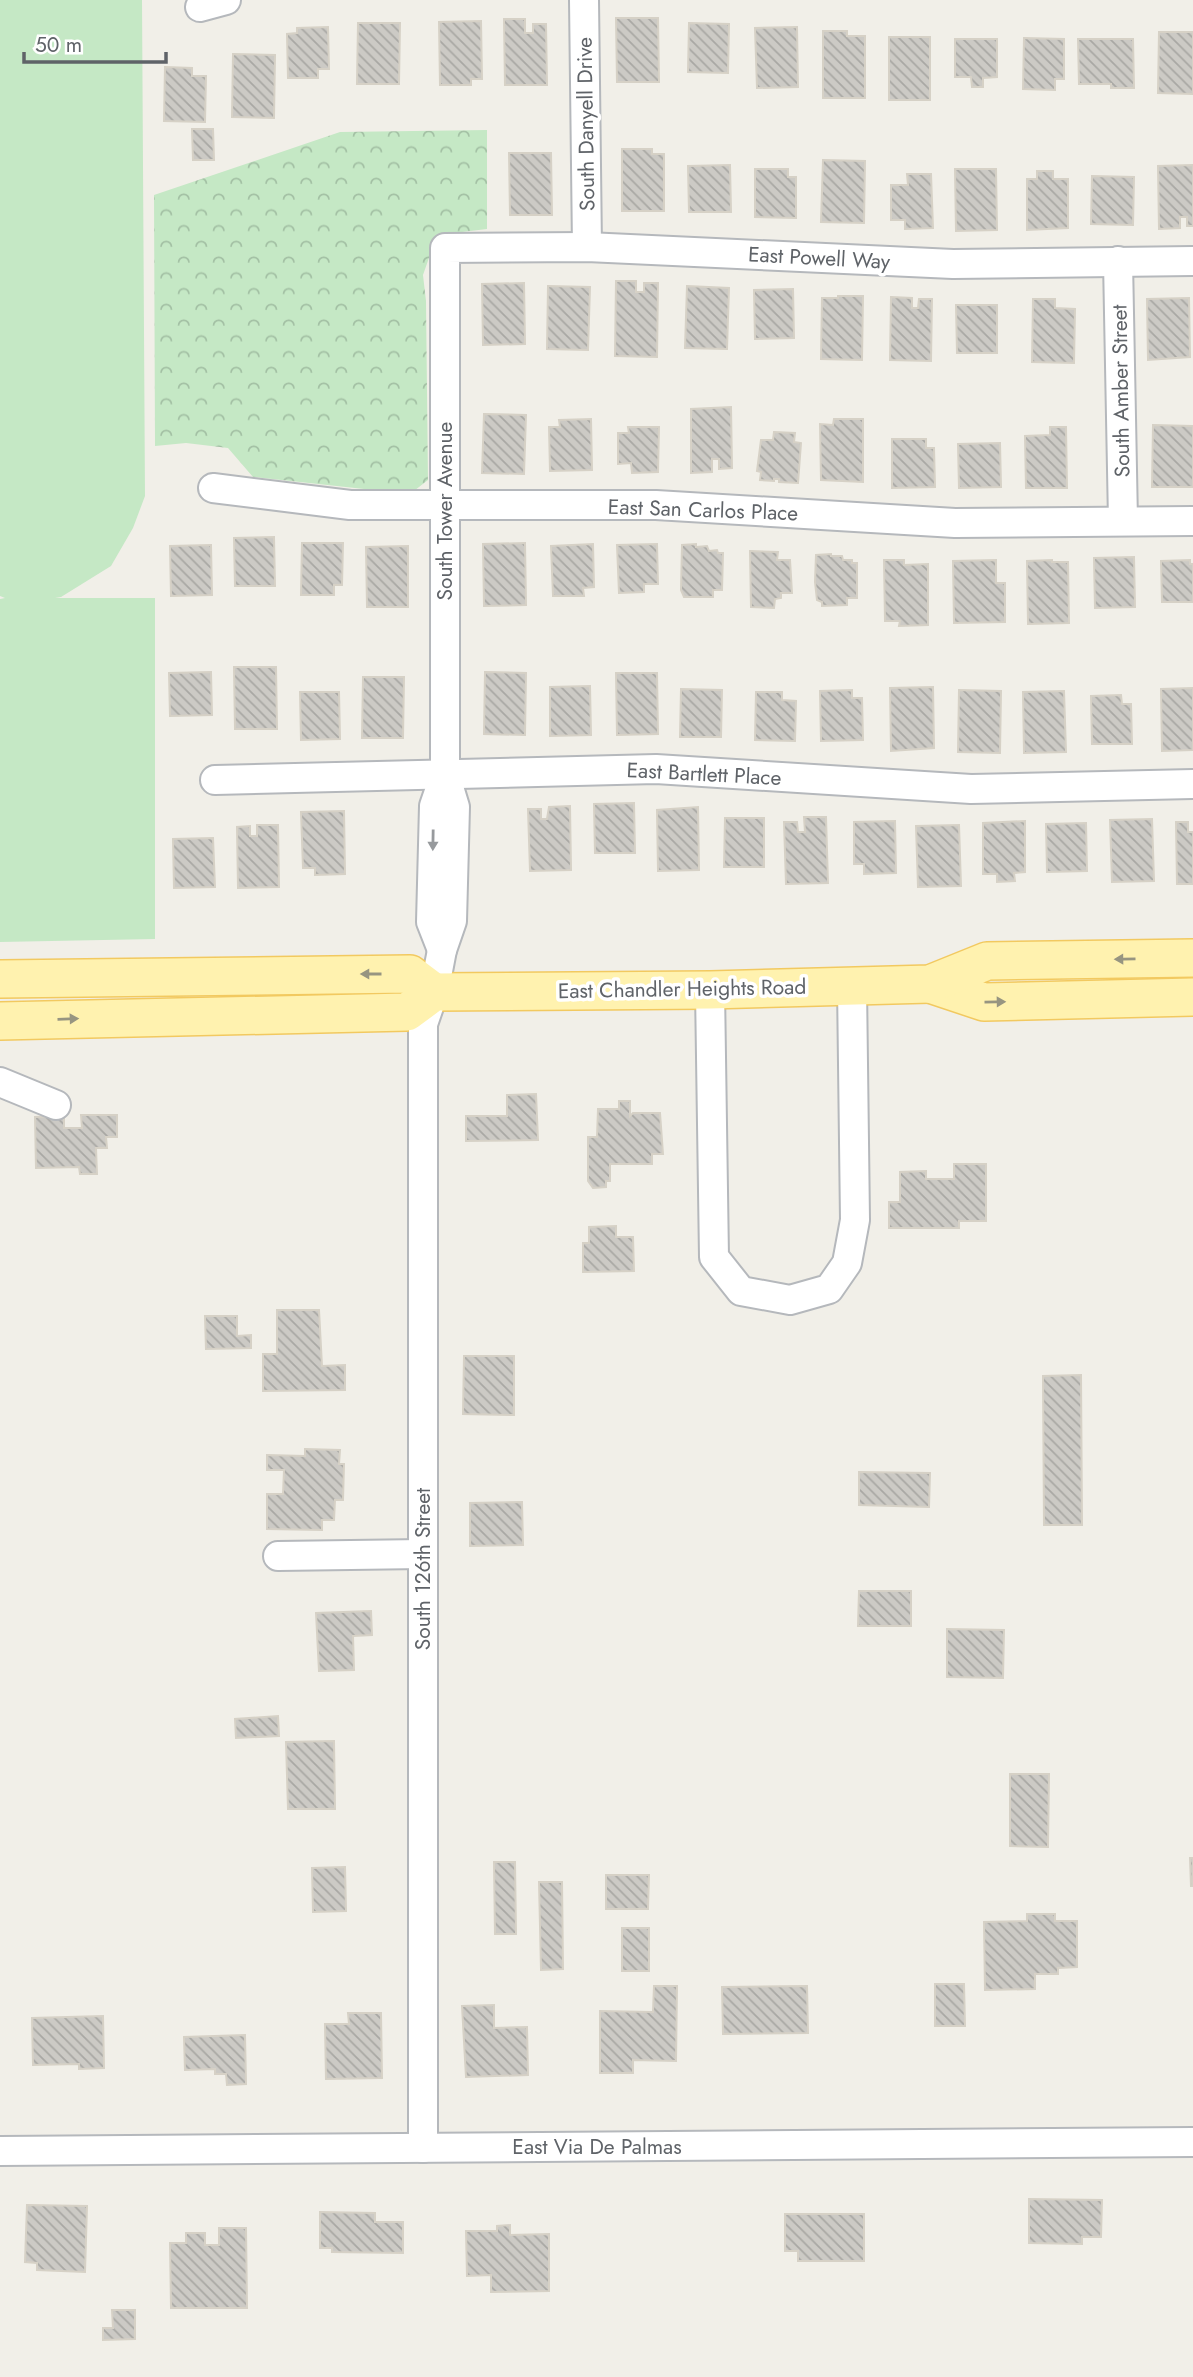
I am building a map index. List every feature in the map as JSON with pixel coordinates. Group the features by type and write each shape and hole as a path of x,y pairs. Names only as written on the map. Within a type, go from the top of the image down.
{"main road":[{"name":"East Chandler Heights Road","path":"930,984 987,961 1193,958"},
{"path":"0,979 410,974 434,992 407,1012 0,1021"},
{"name":"East Chandler Heights Road","path":"434,992 710,990 930,984 984,1002 1193,997"}],"street":[{"name":"South Danyell Drive","path":"584,0 587,247"},
{"name":"East Powell Way","path":"445,248 587,247 953,264 1193,261"},
{"name":"South Tower Avenue","path":"434,992 442,950 431,922 434,806 445,774 445,248"},
{"name":"South Amber Street","path":"1118,261 1123,521"},
{"name":"East San Carlos Place","path":"214,488 351,505 656,505 955,523 1193,521"},
{"name":"East Bartlett Place","path":"215,780 656,769 971,789 1193,784"},
{"path":"710,990 713,1257 741,1291 790,1300 829,1289 846,1263 855,1220 852,986"},
{"name":"South 126th Street","path":"423,2148 423,1024 434,992"},
{"path":"0,1082 56,1105"},
{"path":"278,1556 423,1554"},
{"name":"East Via De Palmas","path":"0,2151 1193,2142"}],"green space":[{"path":"0,0 142,0 145,496 133,528 111,566 61,597 55,598 155,598 155,939 0,942 0,599 5,598 0,596"},
{"path":"487,130 487,229 437,235 423,275 426,301 428,480 410,494 253,477 228,448 186,443 155,446 154,195 340,132"}],"building":[{"path":"616,18 658,18 659,82 617,82"},
{"path":"504,19 525,19 525,33 533,33 533,24 546,24 547,85 505,85"},
{"path":"481,21 482,79 471,79 471,85 440,85 439,22"},
{"path":"358,23 400,23 399,84 357,84"},
{"path":"689,23 729,24 728,73 688,72"},
{"path":"328,27 329,69 318,69 318,78 288,78 287,34 297,33 297,28"},
{"path":"797,27 798,87 757,88 755,28"},
{"path":"823,31 847,31 847,36 865,36 865,98 823,98"},
{"path":"1159,32 1193,32 1193,94 1158,93"},
{"path":"889,37 930,37 930,100 889,100"},
{"path":"1024,38 1064,39 1064,79 1055,79 1055,90 1023,89"},
{"path":"955,39 997,39 997,77 983,78 983,87 972,87 971,77 955,77"},
{"path":"1078,39 1133,39 1134,88 1111,88 1111,84 1079,84"},
{"path":"233,54 275,55 274,118 232,117"},
{"path":"165,67 192,68 192,76 206,76 205,122 164,121"},
{"path":"192,129 213,129 214,160 193,160"},
{"path":"622,149 652,149 652,154 664,154 664,211 622,211"},
{"path":"509,153 551,153 552,215 510,215"},
{"path":"823,160 865,161 864,223 821,222"},
{"path":"730,165 731,212 689,212 688,166"},
{"path":"1193,165 1193,226 1187,226 1187,217 1180,217 1180,228 1159,229 1158,166"},
{"path":"755,169 788,169 788,177 796,177 796,218 755,217"},
{"path":"955,169 996,169 997,230 956,231"},
{"path":"1037,171 1053,171 1053,179 1068,179 1068,228 1027,230 1027,179 1037,179"},
{"path":"907,174 931,174 933,228 905,229 905,220 891,220 891,185 908,185"},
{"path":"1092,176 1134,177 1133,225 1091,224"},
{"path":"616,281 636,281 636,292 644,292 644,283 658,283 657,357 615,356"},
{"path":"524,283 525,344 483,345 482,284"},
{"path":"548,286 590,287 588,350 547,349"},
{"path":"687,286 729,288 727,349 685,348"},
{"path":"793,289 794,338 755,339 754,290"},
{"path":"863,296 862,360 821,359 822,298"},
{"path":"891,297 912,298 912,308 918,308 919,299 932,299 931,361 890,360"},
{"path":"1189,298 1190,357 1148,360 1147,299"},
{"path":"1033,299 1055,299 1055,308 1075,309 1074,363 1032,362"},
{"path":"956,305 997,305 997,353 957,353"},
{"path":"731,407 732,468 719,469 719,459 712,459 712,472 691,473 691,409"},
{"path":"484,414 526,415 524,474 482,473"},
{"path":"591,419 592,470 550,471 549,427 560,427 559,420"},
{"path":"834,419 863,419 863,482 821,480 820,424 833,425"},
{"path":"1153,425 1193,426 1193,487 1152,487"},
{"path":"628,427 659,427 658,472 632,473 631,463 618,464 618,433 629,433"},
{"path":"1050,427 1066,427 1067,488 1026,488 1025,436 1050,435"},
{"path":"774,432 795,433 794,442 801,443 798,483 779,482 779,479 760,480 761,472 757,471 761,440 773,440"},
{"path":"892,439 926,439 926,448 934,448 935,487 892,488"},
{"path":"1000,443 1001,487 959,488 958,444"},
{"path":"274,537 275,586 235,586 234,538"},
{"path":"302,543 343,543 342,585 334,585 334,595 301,595"},
{"path":"525,543 526,605 484,606 483,544"},
{"path":"593,544 594,587 583,588 584,596 553,596 551,546"},
{"path":"657,544 658,584 644,584 644,592 619,593 617,545"},
{"path":"696,544 696,547 707,546 709,551 717,550 718,553 723,553 722,590 713,590 713,597 684,597 681,590 682,545"},
{"path":"211,545 212,595 171,596 170,546"},
{"path":"408,546 408,607 367,607 366,547"},
{"path":"750,551 778,552 777,560 790,560 792,593 781,593 781,598 775,599 774,608 751,607"},
{"path":"831,554 857,563 857,598 847,598 847,605 822,606 822,602 817,600 816,555"},
{"path":"1134,557 1135,607 1095,608 1094,558"},
{"path":"884,560 904,560 904,565 928,564 928,625 899,626 900,621 885,621"},
{"path":"996,560 996,583 1005,583 1005,622 954,623 953,561"},
{"path":"1190,560 1190,564 1193,564 1193,602 1162,602 1161,561"},
{"path":"1027,561 1068,562 1069,623 1028,624"},
{"path":"234,667 276,667 277,729 235,729"},
{"path":"211,672 212,715 170,716 169,673"},
{"path":"485,672 526,673 525,735 484,734"},
{"path":"616,673 657,673 658,734 617,735"},
{"path":"363,677 404,677 403,738 362,738"},
{"path":"590,686 591,735 550,736 550,687"},
{"path":"933,687 934,748 891,751 890,688"},
{"path":"1193,688 1193,750 1162,751 1161,689"},
{"path":"681,689 722,690 721,737 680,737"},
{"path":"852,690 852,698 862,698 863,740 821,741 820,691"},
{"path":"959,690 1001,691 1000,753 958,752"},
{"path":"1064,691 1066,752 1024,753 1023,692"},
{"path":"300,692 339,692 340,739 301,740"},
{"path":"756,692 782,692 782,700 796,701 795,741 755,740"},
{"path":"1121,695 1122,704 1131,704 1132,744 1092,744 1091,696"},
{"path":"634,803 635,853 595,853 594,804"},
{"path":"570,806 571,870 530,871 528,809 541,809 541,819 547,819 549,807"},
{"path":"698,807 699,870 658,871 657,810"},
{"path":"344,811 345,874 315,875 315,868 303,868 301,812"},
{"path":"804,817 826,817 828,883 786,884 784,822 797,822 798,832 805,832"},
{"path":"725,818 764,818 764,867 724,867"},
{"path":"1152,819 1154,881 1112,882 1110,820"},
{"path":"895,821 896,873 864,874 864,864 854,864 854,822"},
{"path":"1025,821 1025,872 1014,873 1015,881 997,882 997,874 983,874 983,823"},
{"path":"1176,822 1188,822 1188,832 1193,832 1193,884 1177,884"},
{"path":"1086,823 1087,871 1047,872 1046,824"},
{"path":"257,825 278,825 279,887 238,888 237,827 250,826 250,836 257,836"},
{"path":"959,825 961,886 918,887 916,826"},
{"path":"213,838 215,887 174,888 173,839"},
{"path":"536,1094 538,1140 466,1141 466,1116 507,1116 507,1095"},
{"path":"619,1101 630,1101 630,1116 633,1113 660,1113 663,1154 652,1154 652,1164 610,1164 610,1181 606,1181 606,1187 593,1188 588,1181 588,1137 597,1137 598,1109 619,1109"},
{"path":"81,1115 117,1115 117,1137 106,1137 107,1148 96,1148 97,1174 80,1174 79,1167 36,1168 35,1117 64,1116 64,1128 82,1128"},
{"path":"954,1164 986,1164 986,1221 959,1221 959,1228 889,1228 889,1202 900,1202 900,1172 926,1171 926,1179 954,1179"},
{"path":"616,1226 616,1237 633,1237 634,1271 583,1272 583,1243 589,1243 589,1227"},
{"path":"277,1310 319,1310 322,1366 345,1365 345,1390 263,1391 263,1354 277,1354"},
{"path":"205,1316 237,1316 237,1336 251,1335 251,1348 206,1349"},
{"path":"464,1356 514,1356 514,1415 463,1414"},
{"path":"1081,1375 1082,1525 1044,1525 1043,1376"},
{"path":"305,1449 340,1450 339,1464 344,1464 343,1500 335,1500 334,1520 322,1520 322,1530 267,1529 267,1494 283,1494 284,1470 267,1470 267,1455 305,1456"},
{"path":"859,1472 930,1473 929,1507 859,1505"},
{"path":"522,1502 523,1545 470,1546 470,1503"},
{"path":"859,1591 911,1591 911,1626 858,1626"},
{"path":"371,1611 372,1635 353,1636 354,1670 319,1671 316,1613"},
{"path":"947,1629 1004,1630 1003,1678 947,1677"},
{"path":"278,1716 279,1736 236,1738 235,1719"},
{"path":"334,1741 335,1809 288,1809 286,1742"},
{"path":"1010,1774 1049,1774 1048,1847 1010,1846"},
{"path":"1190,1858 1193,1858 1193,1886 1191,1886"},
{"path":"494,1862 515,1862 516,1934 495,1934"},
{"path":"345,1867 346,1911 313,1912 312,1868"},
{"path":"606,1875 649,1875 648,1909 606,1909"},
{"path":"539,1882 562,1882 563,1969 541,1970"},
{"path":"1027,1914 1055,1914 1055,1921 1077,1921 1077,1967 1058,1968 1058,1974 1035,1974 1035,1989 985,1990 984,1922 1027,1921"},
{"path":"622,1928 649,1928 649,1971 622,1971"},
{"path":"935,1984 964,1984 965,2026 935,2026"},
{"path":"654,1986 677,1986 676,2061 633,2060 633,2073 600,2073 600,2011 653,2012"},
{"path":"807,1986 808,2033 723,2034 722,1987"},
{"path":"494,2005 494,2028 527,2027 528,2075 466,2077 462,2006"},
{"path":"348,2013 381,2013 382,2078 326,2079 325,2024 349,2024"},
{"path":"103,2016 104,2068 79,2069 79,2064 33,2065 32,2018"},
{"path":"245,2035 246,2084 227,2085 226,2074 215,2074 215,2069 185,2070 184,2037"},
{"path":"1029,2199 1102,2200 1101,2237 1082,2237 1082,2244 1029,2243"},
{"path":"27,2205 87,2206 85,2272 37,2270 37,2263 25,2262"},
{"path":"320,2212 375,2213 375,2222 403,2222 403,2253 332,2252 332,2248 320,2248"},
{"path":"785,2214 864,2214 864,2261 798,2261 798,2251 785,2251"},
{"path":"510,2225 510,2235 549,2234 549,2291 491,2292 491,2275 467,2276 466,2231 497,2231 497,2226"},
{"path":"219,2228 246,2228 247,2308 171,2308 170,2243 186,2243 186,2233 205,2233 205,2245 219,2245"},
{"path":"112,2310 135,2310 135,2339 103,2340 103,2328 113,2328"}]}
